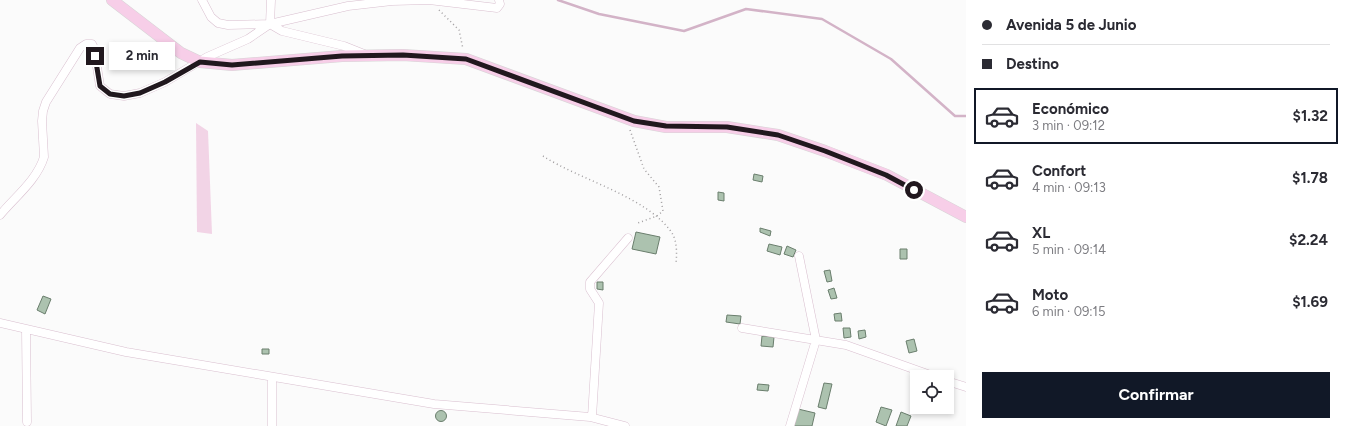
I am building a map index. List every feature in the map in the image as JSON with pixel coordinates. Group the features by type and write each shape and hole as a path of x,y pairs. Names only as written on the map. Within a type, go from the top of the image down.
{"main road":[{"path":"112,0 181,53 200,62 232,65 294,60 403,55 466,59 634,121 666,126 727,127 778,135 825,151 886,175 966,217"}],"street":[{"path":"202,0 210,18 218,23 228,25 270,24 348,6 392,1 429,0 497,8 500,4 499,0"},
{"path":"270,24 271,0"},
{"path":"0,215 36,175 42,163 44,157 43,111 46,102 80,48 86,44 92,44 94,48 100,86 110,94 124,96 140,93 165,82 207,57 248,39 270,24"},
{"path":"270,24 282,31 344,46 368,56"},
{"path":"592,417 598,303 590,289 590,282 628,238"},
{"path":"790,426 816,340 799,256"},
{"path":"0,323 126,352 434,404 592,417 625,426"},
{"path":"742,328 846,345 916,370"},
{"path":"26,329 27,422"},
{"path":"272,377 272,426"},
{"path":"954,383 966,387"}],"path":[{"path":"429,0 459,30 466,59"},
{"path":"626,118 644,169 659,187 663,211 657,216 638,223"},
{"path":"543,156 559,166 638,203 657,216 673,234 677,253 676,263"}],"shaded area":[{"path":"196,123 208,131 212,234 197,232"}],"building":[{"path":"754,174 763,176 762,182 753,180"},
{"path":"718,192 724,193 724,201 718,200"},
{"path":"760,228 771,231 770,236 760,232"},
{"path":"636,232 660,237 656,254 632,249"},
{"path":"769,244 782,247 780,255 767,251"},
{"path":"787,246 796,250 793,257 784,254"},
{"path":"900,249 907,249 907,259 900,259"},
{"path":"830,270 832,281 827,282 824,271"},
{"path":"597,282 603,282 603,290 597,289"},
{"path":"834,288 837,298 831,299 828,290"},
{"path":"43,296 51,299 45,314 37,310"},
{"path":"841,313 842,321 835,321 834,314"},
{"path":"727,315 741,316 740,324 726,322"},
{"path":"843,328 850,328 851,337 844,338"},
{"path":"865,330 866,337 859,339 858,331"},
{"path":"762,336 774,337 773,347 761,346"},
{"path":"914,339 917,351 909,353 906,341"},
{"path":"262,349 269,349 269,354 262,354"},
{"path":"824,383 832,384 826,409 818,407"},
{"path":"758,384 769,385 768,391 757,390"},
{"path":"881,407 892,410 886,426 876,422"},
{"path":"798,409 815,413 812,426 794,426"},
{"path":"439,411 443,411 445,412 445,420 439,421 436,418 436,414"},
{"path":"901,412 911,416 907,426 896,426"}],"waterway":[{"path":"558,0 599,14 684,31 746,9 822,19 891,59 955,116 966,116"}],"route":[{"path":"95,56 100,86 110,94 124,96 140,93 165,82 200,62 232,65 342,56 403,55 466,59 634,121 666,126 727,127 778,135 825,151 886,175 914,190"}]}
